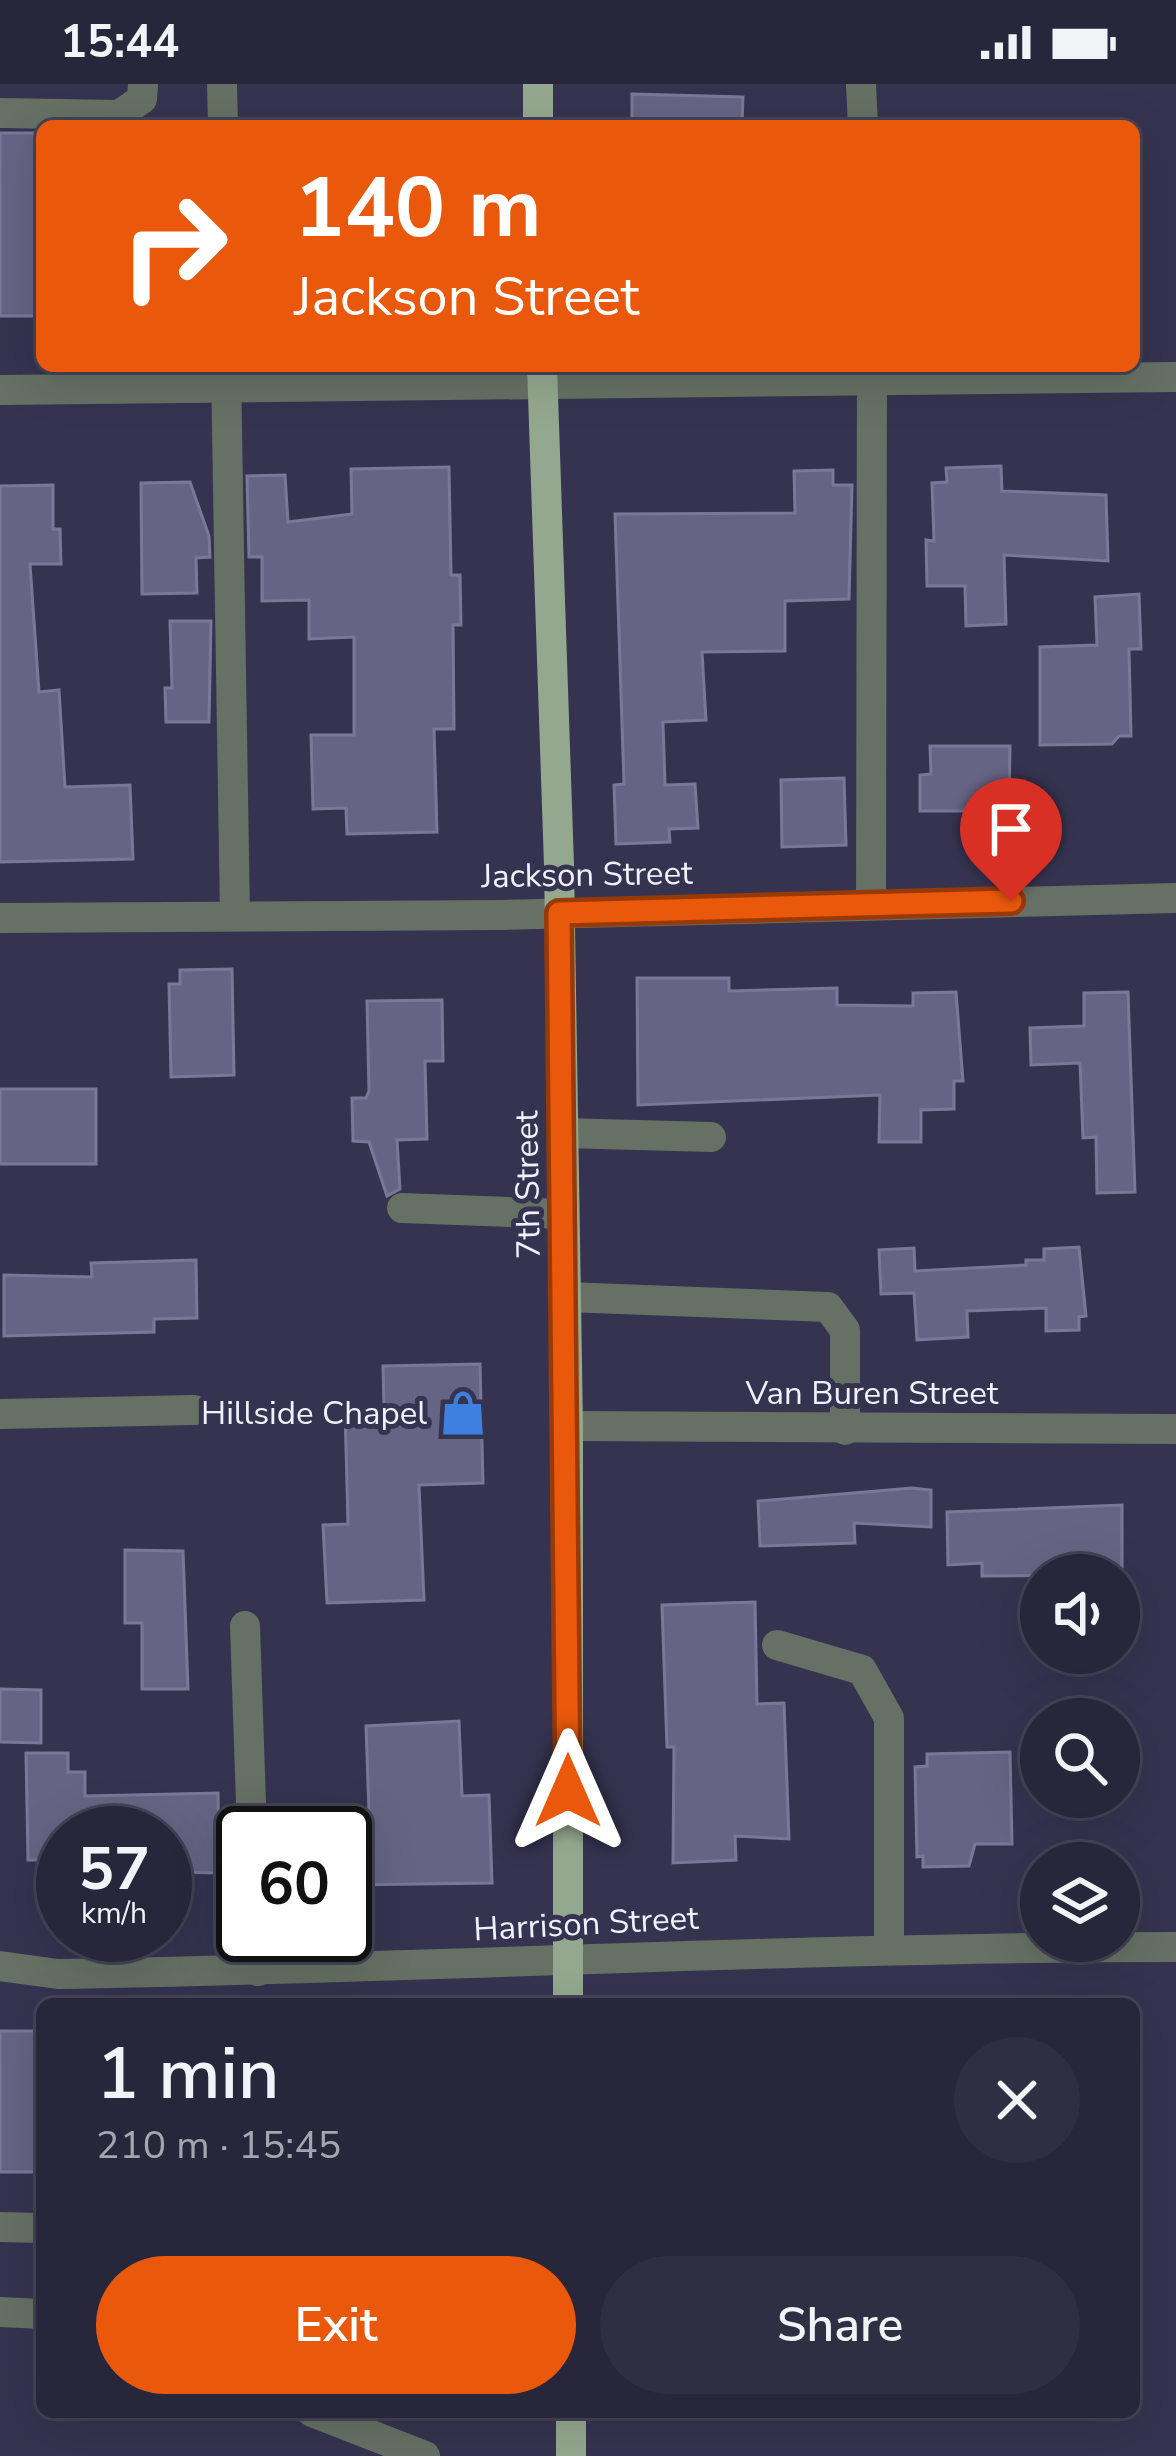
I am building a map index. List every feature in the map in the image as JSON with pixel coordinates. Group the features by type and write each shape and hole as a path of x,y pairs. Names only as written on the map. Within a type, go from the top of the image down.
{"main road":[{"path":"538,84 538,120"},
{"name":"7th Street","path":"542,375 566,1297 568,1998"},
{"path":"571,2418 571,2456"}],"street":[{"path":"0,112 119,115 142,99 143,84"},
{"path":"222,84 223,120"},
{"path":"861,84 863,120"},
{"path":"872,373 872,902"},
{"path":"0,390 226,377 872,373 1176,377"},
{"path":"226,377 235,916"},
{"name":"Jackson Street","path":"0,918 559,913 1176,898"},
{"path":"563,1133 711,1137"},
{"path":"402,1208 564,1214"},
{"path":"566,1297 807,1302 828,1307 845,1330 845,1430"},
{"path":"0,1414 194,1410"},
{"name":"Van Buren Street","path":"568,1426 1176,1429"},
{"path":"245,1626 251,1806"},
{"path":"777,1645 862,1670 889,1718 889,1947"},
{"name":"Harrison Street","path":"0,1966 58,1975 510,1966 889,1947 1176,1947"},
{"path":"258,1962 258,1971"},
{"path":"0,2227 36,2228"},
{"path":"0,2312 36,2314"},
{"path":"359,2422 425,2456"}],"building":[{"path":"632,94 743,97 742,120 632,120"},
{"path":"0,133 36,133 36,316 0,316"},
{"path":"1001,466 1002,491 1106,495 1108,561 1004,555 1006,624 966,626 965,586 927,586 926,540 934,541 932,483 947,482 946,468"},
{"path":"449,467 451,575 460,575 461,625 453,625 454,729 434,729 437,832 347,834 346,808 313,809 311,735 354,735 354,637 309,639 309,600 262,601 262,557 249,557 247,476 285,475 288,522 352,514 351,469"},
{"path":"833,470 833,485 852,485 849,599 785,601 785,651 702,652 706,720 663,722 665,785 695,784 698,828 669,829 670,842 616,844 614,785 624,784 615,514 795,513 794,471"},
{"path":"190,482 209,536 210,557 196,558 197,593 142,594 141,483"},
{"path":"53,485 53,529 60,529 61,564 30,564 39,692 59,690 65,787 130,785 133,859 0,862 0,486"},
{"path":"1139,594 1141,649 1129,649 1131,736 1119,736 1112,744 1040,745 1040,647 1097,645 1095,597"},
{"path":"170,621 211,621 209,722 166,722 165,688 172,688"},
{"path":"930,746 1010,746 1009,811 920,811 920,775 931,774"},
{"path":"844,778 846,845 782,847 781,780"},
{"path":"232,969 234,1075 171,1077 169,984 180,984 180,970"},
{"path":"637,978 729,978 729,991 837,988 837,1005 913,1006 913,993 956,992 963,1081 954,1081 954,1109 921,1110 921,1142 879,1142 880,1095 638,1105"},
{"path":"1128,992 1135,1192 1097,1193 1096,1137 1083,1138 1080,1063 1031,1065 1030,1028 1084,1026 1084,993"},
{"path":"442,1000 443,1061 425,1061 427,1139 397,1140 400,1189 387,1196 369,1142 353,1141 352,1098 366,1098 369,1091 367,1001"},
{"path":"0,1089 96,1089 96,1164 0,1164"},
{"path":"1079,1247 1086,1316 1079,1317 1079,1330 1046,1331 1046,1308 967,1311 968,1337 917,1340 914,1293 881,1294 879,1250 914,1248 915,1271 1026,1265 1026,1260 1044,1260 1044,1249"},
{"path":"196,1260 197,1318 154,1319 154,1332 4,1336 4,1275 92,1277 91,1263"},
{"path":"480,1364 483,1483 419,1485 424,1600 327,1603 323,1525 348,1524 345,1410 384,1409 383,1366"},
{"path":"931,1490 931,1527 854,1523 855,1543 760,1546 758,1501"},
{"path":"1122,1505 1122,1554 1020,1554 1020,1576 982,1576 982,1563 948,1565 947,1512"},
{"path":"125,1550 183,1551 188,1689 142,1689 142,1623 125,1623"},
{"path":"755,1602 757,1704 784,1703 789,1839 735,1836 736,1860 673,1863 674,1747 667,1747 662,1605"},
{"path":"0,1689 41,1690 41,1743 0,1742"},
{"path":"459,1721 462,1796 489,1795 492,1883 372,1885 366,1726"},
{"path":"1010,1752 1012,1844 975,1844 969,1866 923,1867 923,1856 917,1857 915,1767 927,1766 927,1754"},
{"path":"26,1753 68,1753 68,1772 85,1772 85,1796 218,1793 216,1873 192,1872 192,1806 36,1806 36,1860 28,1860"},
{"path":"0,2031 36,2031 36,2172 0,2172"}],"place":[{"name":"Hillside Chapel","path":"463,1413"}],"route":[{"path":"568,1791 568,1426 559,913 1011,901"}]}
